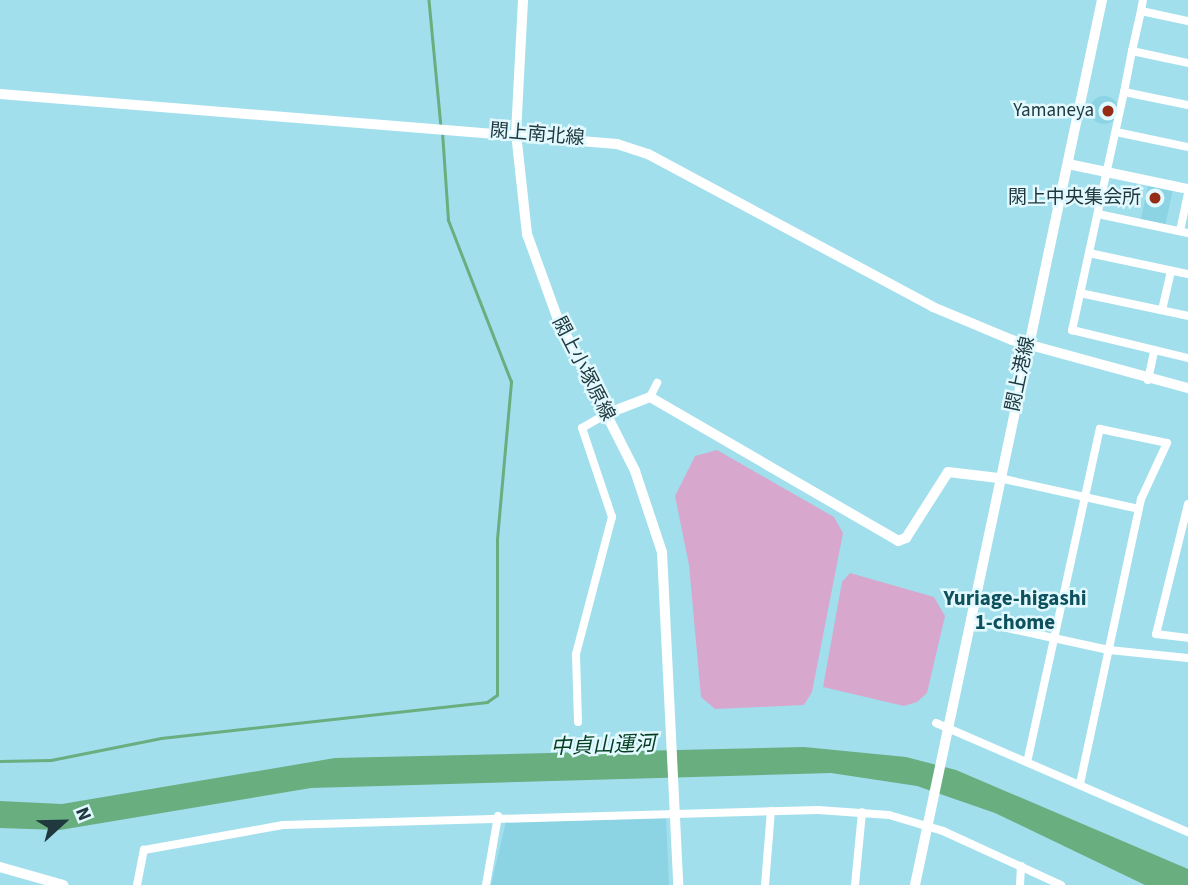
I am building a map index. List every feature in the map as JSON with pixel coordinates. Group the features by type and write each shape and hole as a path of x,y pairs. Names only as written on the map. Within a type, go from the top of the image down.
{"street":[{"name":"閖上小塚原線","path":"523,0 516,133 527,234 557,317 635,471 662,552 674,733 675,811"},
{"name":"閖上港線","path":"926,826 942,748 941,725 970,620 1026,346 1102,0"},
{"path":"1143,0 1072,330 1188,358"},
{"path":"1141,10 1188,21"},
{"path":"1132,51 1188,63"},
{"path":"1124,92 1188,105"},
{"name":"閖上南北線","path":"0,94 516,133 617,144 721,193 933,307 1026,346 1148,380 1188,387"},
{"path":"1115,132 1188,147"},
{"path":"1068,164 1188,192 1184,232 1098,214"},
{"path":"1089,253 1188,274"},
{"path":"1163,310 1171,271"},
{"path":"1080,293 1188,316"},
{"path":"1148,380 1154,351"},
{"path":"578,722 576,654 612,517 582,428 606,414 650,397 657,383"},
{"path":"650,397 898,541 948,472 999,478 1139,509"},
{"path":"1028,758 1100,429 1167,443 1139,509 1080,783"},
{"path":"1188,504 1156,634 1188,638"},
{"path":"970,620 1109,649 1188,658"},
{"path":"941,725 1028,758 1188,832"},
{"path":"675,811 678,885"},
{"path":"137,885 144,850 306,822 675,811 862,812 926,826 1061,885"},
{"path":"765,885 771,811"},
{"path":"855,885 862,812"},
{"path":"486,885 498,816"},
{"path":"915,885 926,826"},
{"path":"1020,885 1021,866"},
{"path":"0,867 63,885"}],"shaded area":[{"path":"1104,96 1114,100 1118,110 1114,120 1104,124 1094,120 1090,110 1094,100"},
{"path":"1148,186 1172,191 1165,224 1141,219"},
{"path":"717,450 834,517 843,533 812,692 804,705 715,709 701,697 689,565 675,496 695,456"},
{"path":"850,573 934,597 945,616 927,693 917,702 904,706 823,687 842,582"},
{"path":"804,747 906,757 956,770 1188,869 1188,885 1145,885 995,813 917,786 831,773 311,788 60,830 0,828 0,801 62,804 335,758"},
{"path":"666,818 669,885 491,885 506,822"}],"waterway":[{"path":"429,0 441,126"},
{"path":"0,761 51,760 161,738 487,702 497,695 497,539 511,382 448,220 442,132"}],"place":[{"name":"Yamaneya","path":"1108,111"},
{"name":"閖上中央集会所","path":"1155,198"}],"district":[{"name":"Yuriage-higashi 1-chome","path":"1015,610"}],"water label":[{"name":"中貞山運河","path":"603,745"}]}
